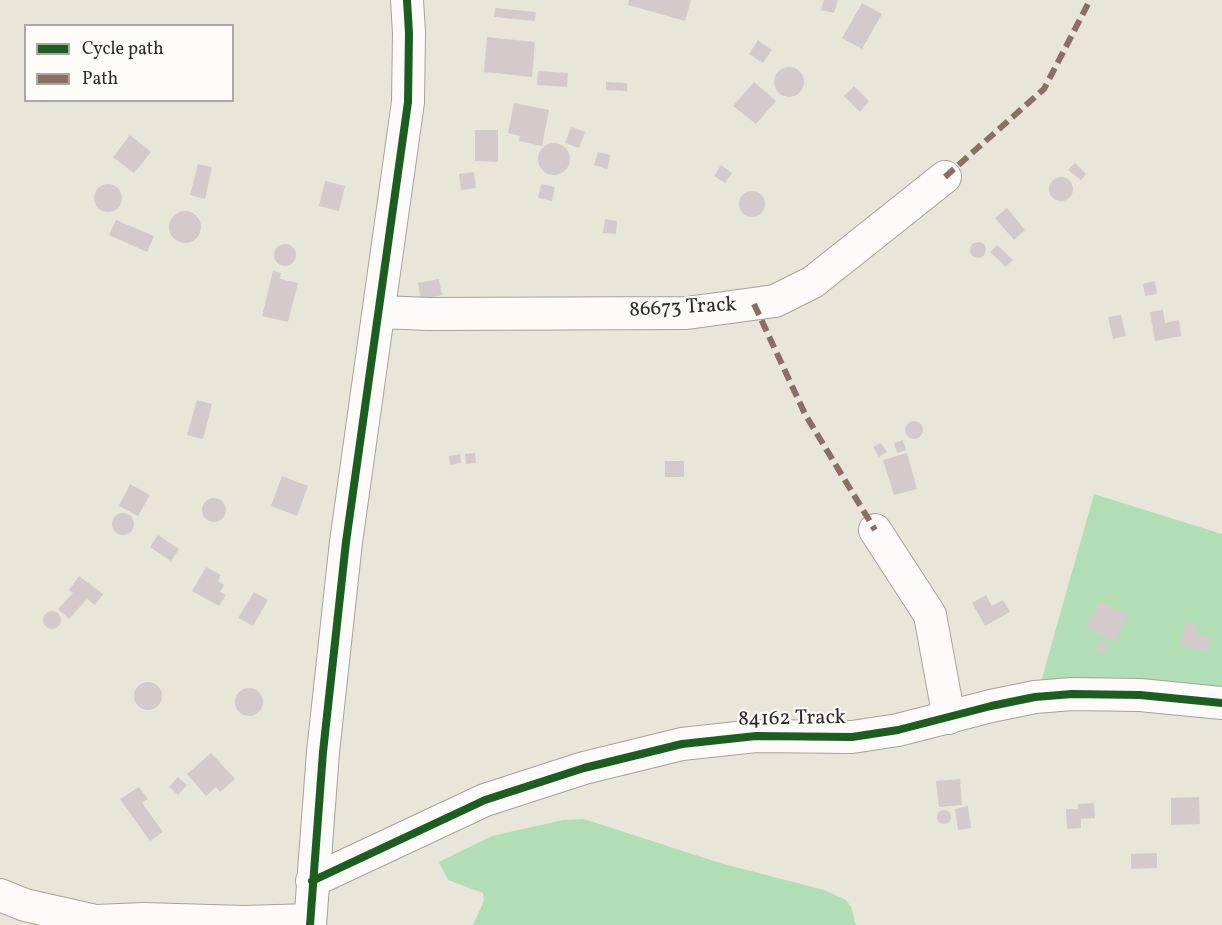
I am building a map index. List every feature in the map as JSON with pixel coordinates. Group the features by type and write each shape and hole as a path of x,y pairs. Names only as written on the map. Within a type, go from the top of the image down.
{"street":[{"path":"0,895 25,905 89,923 310,923 323,752 346,542 408,102 407,0"},
{"name":"86673 Track","path":"380,312 687,314 775,302 813,282 945,177"},
{"path":"875,530 930,615 949,718"},
{"name":"84162 Track","path":"312,881 485,800 584,768 682,744 756,736 852,737 897,730 1035,697 1072,694 1140,695 1222,703"}],"green space":[{"path":"1094,494 1222,534 1222,690 1041,682"},
{"path":"584,819 720,863 824,890 846,900 851,907 856,925 473,925 484,901 483,893 448,880 439,862 492,836 563,820"}],"building":[{"path":"629,0 691,0 685,21 628,5"},
{"path":"824,0 838,0 834,13 821,10"},
{"path":"862,3 882,14 862,49 842,38"},
{"path":"495,8 536,12 535,21 494,17"},
{"path":"487,37 535,42 532,77 484,72"},
{"path":"758,40 772,50 763,63 749,54"},
{"path":"789,67 800,71 804,82 800,93 789,97 778,93 774,82 778,71"},
{"path":"538,71 568,73 567,87 537,85"},
{"path":"606,82 627,83 627,91 606,90"},
{"path":"754,82 776,101 756,124 733,106"},
{"path":"854,86 869,101 860,112 844,96"},
{"path":"514,103 549,110 542,146 519,141 520,136 508,133"},
{"path":"571,127 585,132 579,148 565,143"},
{"path":"475,130 498,130 498,162 475,161"},
{"path":"130,135 151,152 134,173 113,157"},
{"path":"554,143 565,148 570,159 565,170 554,175 543,170 538,159 543,148"},
{"path":"598,152 611,155 607,169 594,165"},
{"path":"1075,163 1086,174 1081,180 1068,170"},
{"path":"198,164 212,167 205,199 190,195"},
{"path":"721,165 732,173 725,183 714,176"},
{"path":"474,172 476,188 461,190 459,174"},
{"path":"1061,177 1066,178 1072,184 1072,194 1066,200 1061,201 1056,200 1050,194 1049,189 1050,184 1056,178"},
{"path":"325,181 345,186 339,211 319,206"},
{"path":"108,184 118,188 122,198 118,208 108,212 98,208 94,198 98,188"},
{"path":"541,184 555,187 552,201 538,198"},
{"path":"752,191 761,195 765,204 761,213 752,217 743,213 739,204 743,195"},
{"path":"1007,208 1025,230 1014,240 995,218"},
{"path":"185,211 197,215 201,227 197,239 185,243 173,239 169,227 173,215"},
{"path":"605,219 617,221 616,234 603,233"},
{"path":"116,220 154,236 147,252 109,235"},
{"path":"978,242 984,244 986,250 984,256 978,258 972,256 970,250 972,244"},
{"path":"285,244 293,247 296,255 293,263 285,266 277,263 274,255 277,247"},
{"path":"997,245 1013,260 1006,267 990,252"},
{"path":"273,271 281,273 280,279 298,283 288,322 262,316"},
{"path":"439,279 442,295 421,300 418,283"},
{"path":"1155,281 1157,294 1145,296 1143,284"},
{"path":"1163,310 1165,323 1179,320 1181,336 1155,341 1150,312"},
{"path":"1121,315 1126,336 1113,339 1108,317"},
{"path":"197,400 212,404 203,439 187,435"},
{"path":"910,421 918,421 923,426 921,437 910,439 905,434 905,426"},
{"path":"903,440 906,450 897,453 894,443"},
{"path":"881,443 887,452 879,457 873,447"},
{"path":"475,453 476,463 466,464 465,454"},
{"path":"907,453 917,489 894,495 883,460"},
{"path":"460,454 461,463 450,465 449,456"},
{"path":"665,461 684,461 684,477 665,477"},
{"path":"282,476 308,486 297,516 271,506"},
{"path":"130,484 150,495 138,516 119,506"},
{"path":"209,498 219,498 226,505 226,515 219,522 209,522 202,515 202,505"},
{"path":"123,513 131,516 134,524 131,532 123,535 115,532 112,524 115,516"},
{"path":"158,535 179,549 171,561 150,547"},
{"path":"206,567 221,575 218,581 224,585 220,592 226,595 219,606 192,591"},
{"path":"79,576 103,594 95,605 87,599 69,619 58,609 73,593 69,590"},
{"path":"254,592 268,600 253,626 238,618"},
{"path":"986,595 992,606 1003,600 1010,612 985,626 972,603"},
{"path":"1100,601 1128,616 1114,642 1086,627"},
{"path":"52,611 58,614 61,620 58,626 52,629 46,626 43,620 46,614"},
{"path":"1186,622 1197,625 1195,634 1211,638 1207,652 1180,645"},
{"path":"1099,641 1108,644 1106,653 1096,651"},
{"path":"148,682 158,686 162,696 158,706 148,710 138,706 134,696 138,686"},
{"path":"249,688 259,692 263,702 259,712 249,716 239,712 235,702 239,692"},
{"path":"211,753 235,779 220,792 216,787 206,796 187,774"},
{"path":"178,777 187,785 178,795 169,787"},
{"path":"960,779 962,805 939,807 936,781"},
{"path":"139,787 148,799 142,803 163,832 150,841 120,799"},
{"path":"1199,797 1200,824 1171,825 1171,798"},
{"path":"1094,803 1095,818 1081,819 1081,828 1067,829 1066,809 1078,809 1078,804"},
{"path":"968,806 971,828 958,830 955,809"},
{"path":"941,810 947,810 951,817 947,824 941,824 937,820 937,814"},
{"path":"1157,853 1157,868 1131,869 1131,854"}],"marked path":[{"path":"945,177 1044,89 1090,0"},
{"path":"754,304 805,414 875,530"}],"cycle path":[{"path":"310,925 323,752 346,542 408,102 407,0"},
{"path":"312,881 485,800 584,768 682,744 756,736 852,737 898,730 1035,697 1072,694 1140,695 1222,703"}]}
